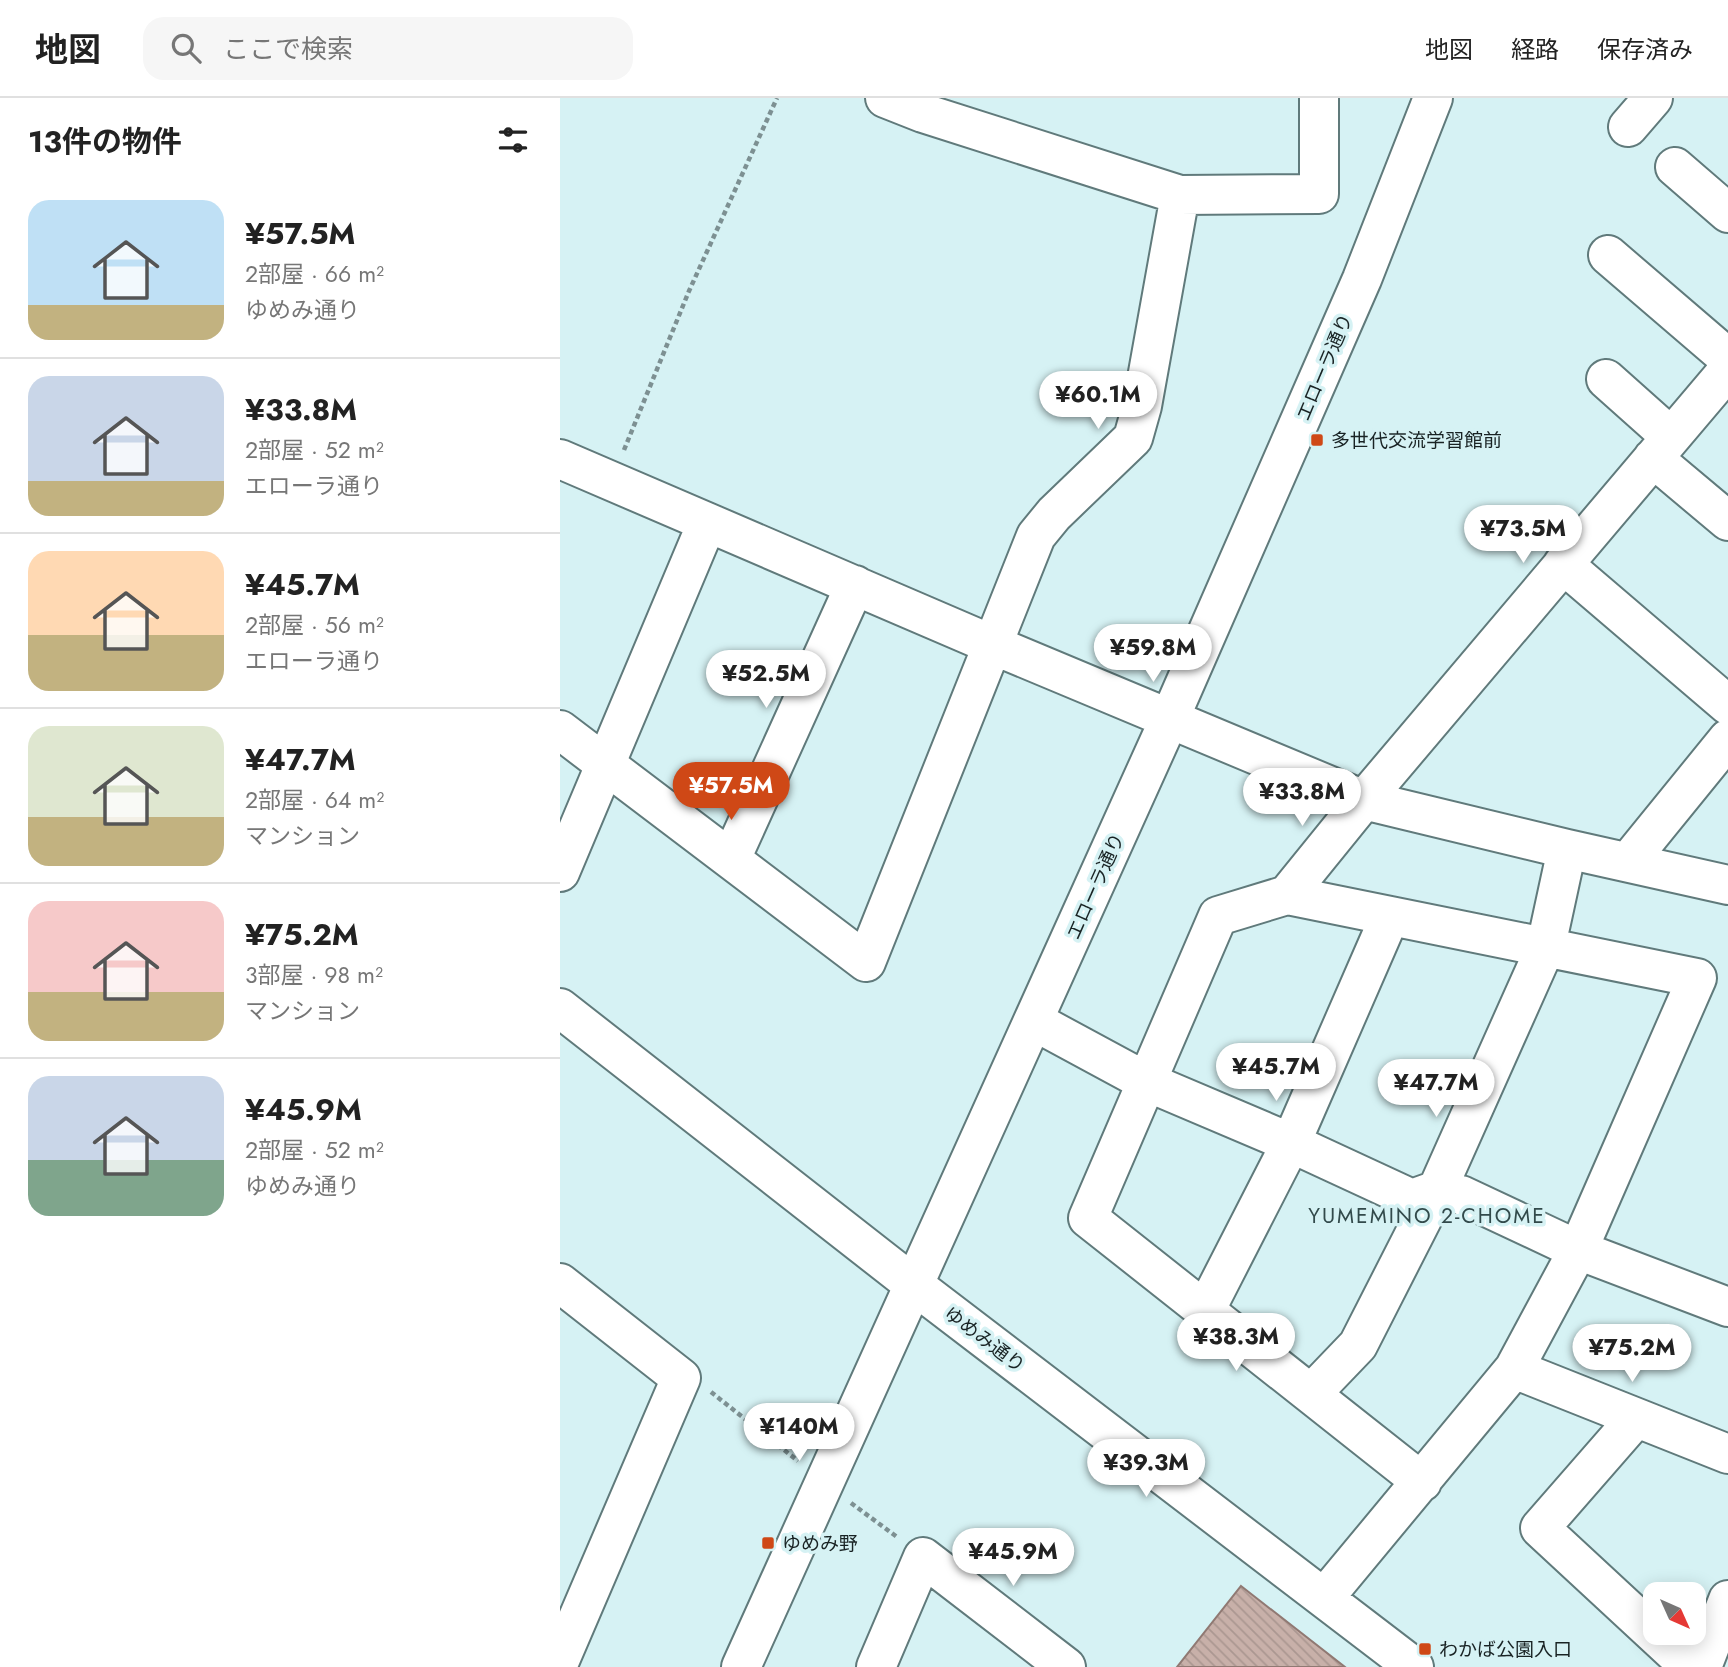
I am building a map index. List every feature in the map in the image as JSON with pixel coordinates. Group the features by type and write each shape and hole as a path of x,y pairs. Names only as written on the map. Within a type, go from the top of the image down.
{"street":[{"path":"885,98 923,113 1180,195 1319,194 1319,98"},
{"path":"1628,127 1653,98"},
{"name":"エローラ通り","path":"741,1667 1169,720 1362,279 1426,100"},
{"path":"1675,167 1728,213"},
{"path":"560,730 866,962 1036,536 1054,514 1133,438 1142,407 1180,195"},
{"path":"1287,895 1364,800 1726,374 1608,255"},
{"path":"1606,379 1662,448 1728,521"},
{"path":"560,459 1169,720 1364,800 1728,884"},
{"path":"560,872 708,523"},
{"path":"1563,564 1728,705"},
{"path":"731,859 855,585"},
{"path":"1628,862 1728,738"},
{"path":"1311,1394 1358,1345 1437,1191 1546,946 1567,849"},
{"path":"1324,1598 1422,1482 1514,1369 1578,1250 1697,978 1287,895 1218,916 1088,1218 1422,1482"},
{"path":"1205,1311 1291,1143 1390,916"},
{"name":"ゆめみ通り","path":"560,1007 914,1285 1414,1667"},
{"path":"1034,1021 1145,1082 1291,1143 1412,1199 1437,1191 1461,1195 1578,1250 1728,1307"},
{"path":"560,1283 681,1378 560,1660"},
{"path":"1514,1369 1728,1454"},
{"path":"1636,1418 1540,1528 1690,1667"},
{"path":"876,1667 923,1557 1051,1662"},
{"path":"1702,1667 1728,1600"}],"path":[{"path":"611,481 689,291 777,98"},
{"path":"681,1378 695,1379 801,1463"},
{"path":"852,1503 923,1557"}],"building":[{"path":"1241,1586 1345,1667 1177,1667"}],"place":[{"name":"多世代交流学習館前","path":"1317,440"},
{"name":"ゆめみ野","path":"768,1543"},
{"name":"わかば公園入口","path":"1425,1649"}],"district":[{"name":"YUMEMINO 2-CHOME","path":"1427,1216"}]}
